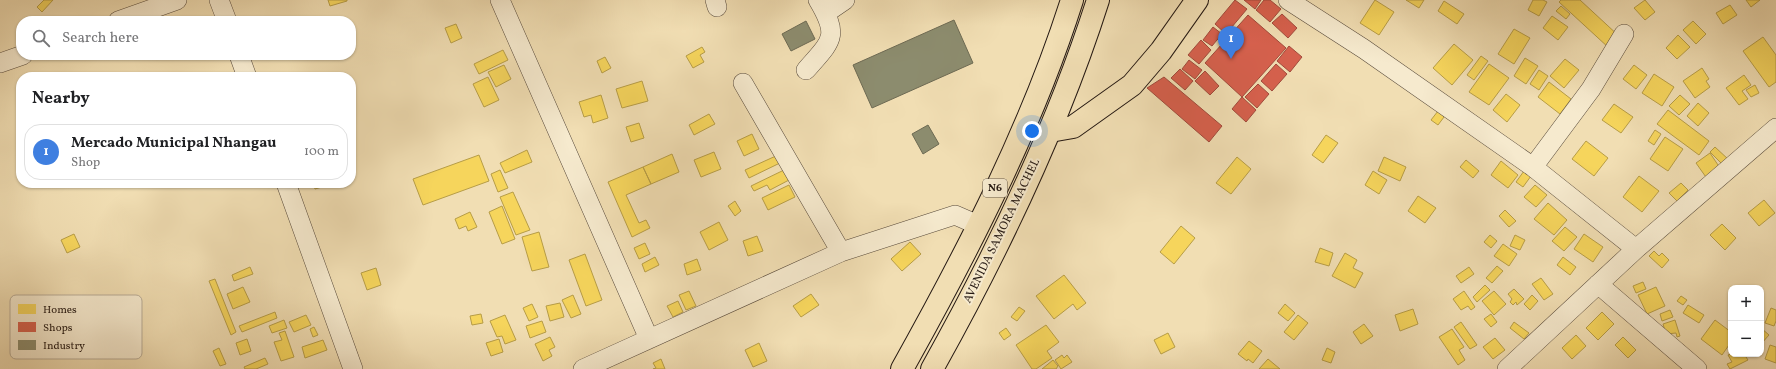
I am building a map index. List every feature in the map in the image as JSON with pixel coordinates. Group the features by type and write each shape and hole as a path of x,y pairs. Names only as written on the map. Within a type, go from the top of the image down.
{"main road":[{"name":"AVENIDA SAMORA MACHEL","path":"902,369 953,277 1026,123 1072,0"},
{"name":"AVENIDA SAMORA MACHEL","path":"932,369 995,250 1050,131 1084,43 1098,0"},
{"path":"1050,131 1073,127 1132,85 1161,51 1197,0"}],"street":[{"path":"132,16 177,0"},
{"path":"219,0 224,16"},
{"path":"500,0 649,339"},
{"path":"806,70 829,43 831,26 822,6 845,0"},
{"path":"1288,0 1370,54 1533,167 1636,249"},
{"path":"1533,167 1591,90 1624,34"},
{"path":"0,63 16,57"},
{"path":"241,60 245,72"},
{"path":"743,83 841,252"},
{"path":"1507,369 1636,249 1776,128"},
{"path":"288,188 354,369"},
{"path":"583,369 841,252 955,215 978,225"},
{"path":"1598,284 1697,369"}],"building: Homes":[{"path":"44,0 53,0 42,12 37,7"},
{"path":"328,0 347,0 347,1 330,6"},
{"path":"1375,0 1394,12 1379,35 1360,23"},
{"path":"1406,0 1424,0 1419,8"},
{"path":"1533,0 1543,0 1547,2 1539,16 1528,10"},
{"path":"1561,0 1580,0 1620,37 1609,48 1559,2"},
{"path":"1645,0 1655,12 1645,20 1634,8"},
{"path":"1746,0 1760,0 1751,7"},
{"path":"1444,1 1464,14 1457,24 1438,11"},
{"path":"1730,5 1737,15 1723,24 1716,13"},
{"path":"1561,6 1570,14 1566,19 1556,11"},
{"path":"1552,16 1568,27 1558,40 1543,28"},
{"path":"1693,21 1706,34 1696,44 1683,30"},
{"path":"456,24 462,38 451,43 445,28"},
{"path":"1514,29 1530,38 1514,64 1498,54"},
{"path":"1678,35 1690,47 1677,59 1666,48"},
{"path":"1763,37 1776,55 1776,82 1769,87 1743,51"},
{"path":"1454,44 1473,60 1452,85 1433,68"},
{"path":"702,47 705,52 700,55 704,62 693,68 686,56"},
{"path":"503,50 508,60 479,74 474,64"},
{"path":"1481,56 1488,61 1474,80 1467,75"},
{"path":"605,57 611,68 602,73 597,61"},
{"path":"1525,58 1538,66 1526,84 1514,76"},
{"path":"1565,59 1579,70 1564,88 1550,76"},
{"path":"1489,64 1509,78 1489,105 1469,92"},
{"path":"504,65 511,79 496,87 488,72"},
{"path":"1634,65 1647,75 1636,89 1623,79"},
{"path":"1702,68 1709,79 1706,81 1710,87 1695,98 1683,81"},
{"path":"1539,70 1548,76 1539,90 1530,84"},
{"path":"1654,74 1674,87 1662,106 1642,93"},
{"path":"1744,75 1751,85 1742,91 1748,99 1739,105 1726,88"},
{"path":"488,77 499,100 484,107 473,84"},
{"path":"642,81 648,101 622,108 616,89"},
{"path":"1549,82 1571,99 1560,114 1538,97"},
{"path":"1755,85 1759,93 1751,97 1746,90"},
{"path":"1506,94 1520,105 1507,122 1493,110"},
{"path":"601,95 608,118 593,123 591,115 584,117 579,102"},
{"path":"1680,95 1690,104 1679,115 1669,106"},
{"path":"1698,103 1709,113 1698,126 1687,116"},
{"path":"1614,104 1633,117 1621,133 1602,120"},
{"path":"1668,110 1709,141 1699,155 1657,124"},
{"path":"1438,111 1444,117 1438,125 1431,120"},
{"path":"709,114 715,124 694,135 689,125"},
{"path":"639,123 644,138 631,142 626,127"},
{"path":"1655,130 1661,134 1654,145 1648,141"},
{"path":"752,134 759,149 744,156 737,141"},
{"path":"1326,135 1338,143 1323,163 1312,155"},
{"path":"1665,137 1683,149 1668,171 1650,159"},
{"path":"1586,141 1608,158 1594,176 1572,159"},
{"path":"1715,147 1729,160 1723,165 1710,152"},
{"path":"527,150 532,162 505,173 500,163"},
{"path":"714,152 721,169 701,177 694,160"},
{"path":"1710,153 1722,171 1708,180 1696,163"},
{"path":"672,154 679,172 651,184 643,167"},
{"path":"479,155 489,181 423,205 413,179"},
{"path":"778,155 782,162 749,178 745,170"},
{"path":"1237,157 1251,169 1231,194 1216,183"},
{"path":"1384,157 1406,167 1400,181 1378,171"},
{"path":"1466,160 1479,171 1473,178 1460,167"},
{"path":"1501,161 1518,175 1508,188 1491,175"},
{"path":"643,167 651,184 626,195 639,223 646,220 650,228 632,237 608,182"},
{"path":"500,170 508,188 498,192 491,174"},
{"path":"784,170 789,180 770,190 767,185 754,191 751,186"},
{"path":"1373,171 1387,180 1379,194 1365,185"},
{"path":"1524,171 1531,176 1523,187 1516,182"},
{"path":"1639,176 1659,191 1642,212 1623,197"},
{"path":"1681,183 1688,190 1677,201 1669,193"},
{"path":"789,185 795,197 768,210 762,198"},
{"path":"1535,185 1547,195 1536,207 1524,197"},
{"path":"513,192 530,230 516,235 500,197"},
{"path":"1418,196 1436,208 1425,223 1408,211"},
{"path":"1764,200 1775,213 1759,226 1748,213"},
{"path":"735,201 741,211 735,216 728,206"},
{"path":"1548,203 1567,220 1554,235 1534,219"},
{"path":"502,206 515,239 502,244 489,212"},
{"path":"1505,210 1516,221 1509,227 1499,216"},
{"path":"470,212 477,227 468,231 466,226 459,229 455,219"},
{"path":"719,222 728,240 709,250 700,232"},
{"path":"1722,224 1736,238 1725,250 1710,235"},
{"path":"1181,226 1195,238 1174,264 1160,252"},
{"path":"1565,227 1577,237 1564,251 1552,241"},
{"path":"539,232 549,267 532,271 522,237"},
{"path":"74,234 80,247 67,253 61,240"},
{"path":"1584,234 1603,247 1593,262 1574,249"},
{"path":"1490,235 1497,241 1491,248 1484,242"},
{"path":"1515,235 1525,240 1520,250 1510,246"},
{"path":"757,236 763,251 748,256 743,241"},
{"path":"910,242 921,254 902,271 891,259"},
{"path":"645,243 650,254 639,259 634,248"},
{"path":"1503,244 1517,254 1509,266 1494,256"},
{"path":"1320,248 1333,253 1329,266 1315,262"},
{"path":"1654,251 1659,256 1662,253 1669,260 1662,268 1649,256"},
{"path":"1345,253 1357,260 1353,268 1363,273 1355,288 1332,276"},
{"path":"585,254 602,300 586,306 569,260"},
{"path":"655,257 659,265 645,272 642,264"},
{"path":"1563,257 1576,267 1570,275 1557,265"},
{"path":"697,259 701,270 687,275 684,264"},
{"path":"1497,266 1503,271 1492,283 1486,278"},
{"path":"250,267 253,274 234,281 232,275"},
{"path":"1469,267 1474,274 1461,283 1456,276"},
{"path":"376,268 381,285 367,290 361,273"},
{"path":"1064,275 1086,303 1077,310 1073,304 1054,319 1036,296"},
{"path":"1541,278 1553,294 1544,300 1532,284"},
{"path":"215,279 236,332 231,335 209,281"},
{"path":"1643,282 1646,289 1636,293 1633,286"},
{"path":"1485,285 1490,290 1477,302 1473,297"},
{"path":"243,287 250,302 233,309 227,294"},
{"path":"1656,287 1665,306 1647,314 1638,295"},
{"path":"1514,289 1524,299 1517,305 1516,302 1513,305 1510,302 1512,299 1508,294"},
{"path":"689,291 696,306 686,310 679,295"},
{"path":"1464,291 1475,307 1471,310 1468,306 1461,310 1453,299"},
{"path":"1494,291 1506,304 1494,315 1482,301"},
{"path":"811,294 819,305 801,317 793,306"},
{"path":"573,295 581,314 571,318 562,300"},
{"path":"1532,295 1538,301 1530,310 1524,304"},
{"path":"1681,296 1687,300 1683,305 1677,301"},
{"path":"678,301 683,312 673,317 667,306"},
{"path":"560,303 564,317 550,321 546,306"},
{"path":"532,304 538,317 529,321 523,308"},
{"path":"1285,304 1295,313 1288,321 1278,313"},
{"path":"1688,305 1704,315 1699,323 1683,313"},
{"path":"1019,307 1025,311 1017,321 1011,317"},
{"path":"1771,308 1776,310 1776,321 1774,326 1765,323"},
{"path":"1413,309 1418,324 1400,331 1395,315"},
{"path":"1670,310 1673,317 1662,321 1660,314"},
{"path":"275,312 277,318 242,332 239,326"},
{"path":"1602,312 1614,324 1598,340 1586,328"},
{"path":"481,314 483,323 472,325 470,316"},
{"path":"1491,314 1497,322 1491,327 1484,319"},
{"path":"306,315 311,325 294,332 289,322"},
{"path":"505,315 516,340 505,344 502,336 497,337 490,321"},
{"path":"1298,315 1308,323 1294,340 1284,332"},
{"path":"284,320 287,328 272,333 269,326"},
{"path":"1675,320 1680,336 1677,337 1676,333 1666,334 1663,324"},
{"path":"1715,320 1728,330 1728,346 1722,355 1701,339"},
{"path":"542,321 546,332 530,338 526,326"},
{"path":"1461,322 1477,345 1470,349 1454,327"},
{"path":"1514,322 1529,333 1524,339 1510,328"},
{"path":"1364,324 1373,336 1361,344 1353,332"},
{"path":"1046,325 1059,342 1047,351 1052,358 1036,369 1032,369 1016,345"},
{"path":"314,327 318,335 313,337 310,329"},
{"path":"1006,328 1011,335 1004,340 999,333"},
{"path":"1452,329 1464,347 1459,350 1465,360 1458,365 1439,337"},
{"path":"285,331 294,357 281,361 274,342 282,340 279,333"},
{"path":"1764,331 1769,335 1764,341"},
{"path":"1168,333 1175,347 1161,354 1154,340"},
{"path":"1576,335 1586,346 1572,359 1562,348"},
{"path":"550,337 555,347 549,350 552,356 543,361 535,344"},
{"path":"1623,337 1636,350 1628,358 1615,345"},
{"path":"1495,338 1505,350 1493,359 1483,347"},
{"path":"247,339 251,351 240,355 236,343"},
{"path":"499,339 503,352 491,356 486,343"},
{"path":"323,340 327,350 305,358 302,347"},
{"path":"1249,341 1262,351 1253,363 1248,359 1247,361 1238,354"},
{"path":"759,343 767,361 753,367 745,350"},
{"path":"1770,345 1776,347 1776,363 1765,359"},
{"path":"219,348 226,364 220,366 213,351"},
{"path":"1327,348 1335,352 1331,363 1322,360"},
{"path":"1062,355 1064,358 1067,355 1072,362 1061,369 1055,360"},
{"path":"1729,357 1746,357 1748,360 1730,369 1727,364 1732,362"},
{"path":"265,358 268,364 256,369 245,369 244,367"},
{"path":"661,359 665,369 653,369 656,368 653,363"},
{"path":"1268,359 1280,369 1259,369"},
{"path":"1053,360 1058,366 1056,369 1042,369"}],"building: Shops":[{"path":"1235,0 1247,9 1226,34 1215,24"},
{"path":"1244,0 1261,0 1255,9"},
{"path":"1264,0 1270,0 1281,9 1270,22 1256,10"},
{"path":"1282,14 1297,28 1288,38 1272,23"},
{"path":"1248,15 1286,48 1242,97 1205,63"},
{"path":"1213,27 1222,34 1212,46 1203,40"},
{"path":"1201,40 1211,50 1199,64 1188,55"},
{"path":"1289,46 1302,57 1290,72 1277,61"},
{"path":"1189,60 1202,70 1195,79 1182,69"},
{"path":"1276,64 1287,74 1272,91 1261,81"},
{"path":"1180,69 1193,81 1185,90 1171,78"},
{"path":"1205,71 1219,86 1210,95 1195,81"},
{"path":"1164,77 1222,126 1209,142 1147,88"},
{"path":"1258,84 1269,94 1257,108 1245,97"},
{"path":"1242,97 1256,110 1246,122 1232,109"}],"building: Industry":[{"path":"954,20 973,63 872,108 853,65"},
{"path":"806,21 815,39 791,51 782,34"},
{"path":"928,125 939,144 923,154 912,134"}],"place":[{"name":"Mercado Municipal Nhangau","path":"1231,59"}]}
